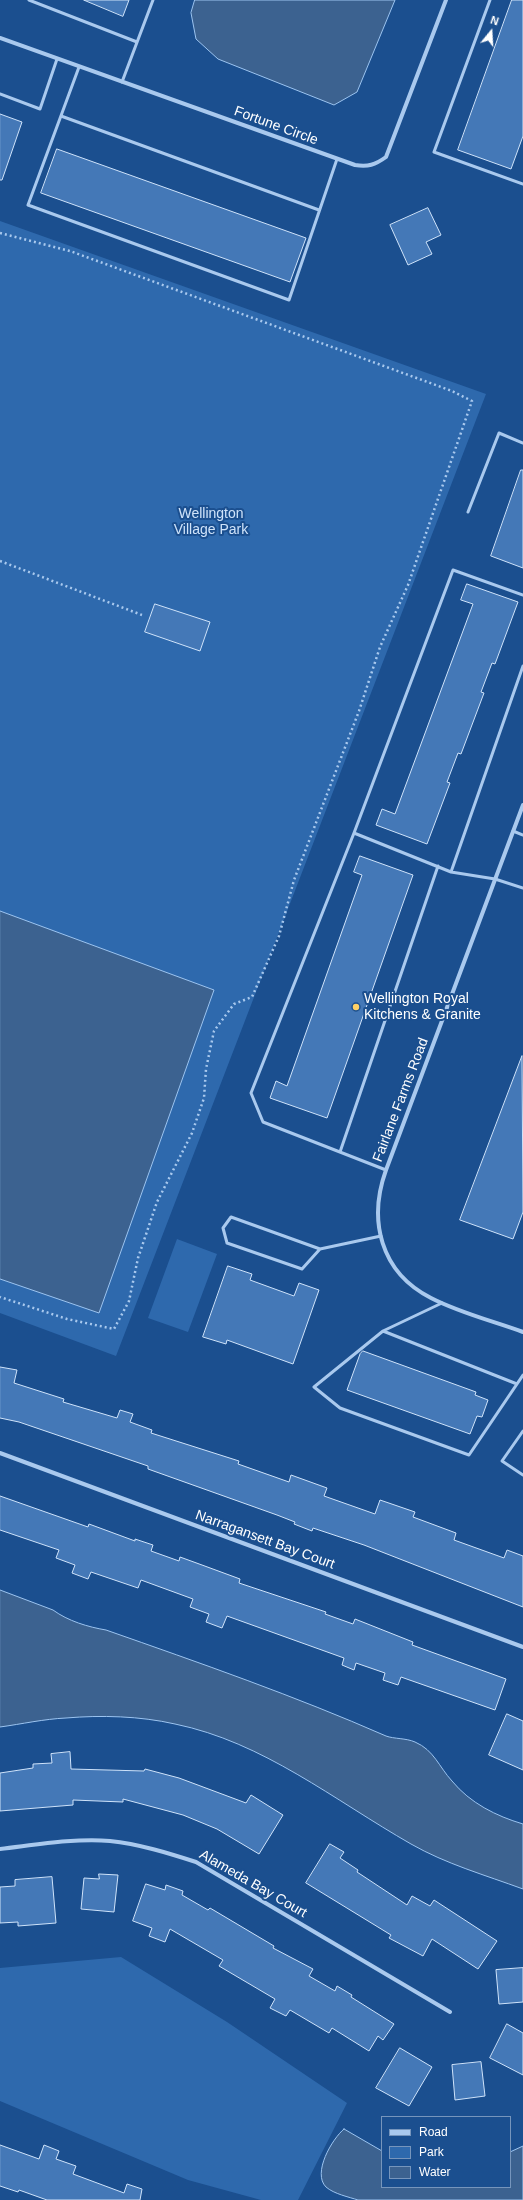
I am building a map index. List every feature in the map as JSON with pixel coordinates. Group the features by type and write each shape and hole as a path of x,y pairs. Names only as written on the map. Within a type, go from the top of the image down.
{"street":[{"name":"Fortune Circle","path":"0,38 337,159 366,167 377,164 386,157 446,0"},
{"name":"Fairlane Farms Road","path":"523,805 386,1170 378,1201 381,1236 389,1258 403,1276 421,1292 442,1303 523,1332"},
{"name":"Narragansett Bay Court","path":"0,1453 523,1647"},
{"name":"Alameda Bay Court","path":"0,1849 64,1842 109,1841 152,1849 196,1862 450,2012"}],"lane":[{"path":"29,0 137,42"},
{"path":"122,82 153,0"},
{"path":"490,0 434,152 523,184"},
{"path":"0,94 40,109 57,59"},
{"path":"79,66 28,205 281,298 289,300 337,159"},
{"path":"61,116 319,210"},
{"path":"468,512 499,433 523,443"},
{"path":"386,1170 263,1122 251,1093 354,833 453,570 523,595"},
{"path":"451,872 523,666"},
{"path":"513,831 523,835"},
{"path":"354,833 451,872 495,879 523,888"},
{"path":"340,1152 438,866"},
{"path":"320,1249 302,1269 227,1243 223,1228 231,1217 320,1249 381,1236"},
{"path":"442,1303 383,1331 314,1387 340,1408 470,1455 523,1375"},
{"path":"383,1331 517,1384"},
{"path":"523,1430 502,1461 523,1475"}],"path":[{"path":"0,233 70,252 452,391 472,401 408,585 380,647 358,711 294,880 279,936 252,997 234,1004 214,1031 206,1069 204,1098 192,1133 157,1202 138,1258 129,1301 114,1329 67,1319 0,1297"},
{"path":"0,561 142,615"}],"green space":[{"name":"Wellington Village Park","path":"0,221 486,394 116,1356 0,1313"},
{"path":"177,1239 217,1254 188,1332 148,1318"},
{"path":"121,1957 227,2022 347,2103 298,2200 261,2200 188,2180 0,2101 0,1968"}],"water":[{"path":"195,0 395,0 357,92 334,105 218,59 196,39 191,13"},
{"path":"0,911 214,990 99,1313 0,1279"},
{"path":"0,1590 53,1610 78,1623 106,1630 247,1680 352,1721 386,1736 404,1739 422,1745 432,1754 447,1776 467,1796 493,1813 523,1824 523,1889 438,1858 382,1827 326,1791 268,1758 238,1744 207,1733 162,1721 107,1716 41,1720 0,1727"},
{"path":"344,2129 381,2150 381,2188 511,2188 511,2152 523,2146 523,2200 358,2200 337,2193 326,2187 322,2181 321,2173 325,2156 339,2134"}],"building":[{"path":"84,0 129,0 123,16"},
{"path":"512,0 523,0 523,136 511,169 458,150"},
{"path":"0,114 22,122 2,180 0,180"},
{"path":"57,149 306,238 290,282 41,193"},
{"path":"428,208 441,235 426,242 432,254 408,265 390,225"},
{"path":"521,470 523,470 523,568 491,556"},
{"path":"467,584 518,602 495,664 492,663 481,692 484,693 461,754 458,753 447,782 450,783 427,844 376,825 382,809 395,814 473,604 461,600"},
{"path":"155,604 210,622 200,651 145,632"},
{"path":"360,856 413,875 327,1118 270,1098 276,1081 287,1086 362,875 354,872"},
{"path":"522,1056 523,1212 513,1239 460,1220"},
{"path":"228,1266 252,1274 250,1280 294,1296 299,1283 319,1290 293,1364 227,1340 226,1344 203,1337"},
{"path":"363,1351 476,1392 475,1395 488,1400 482,1417 477,1416 470,1434 347,1390 360,1354"},
{"path":"0,1367 17,1370 14,1383 64,1399 63,1402 117,1418 120,1410 133,1414 130,1422 152,1430 151,1433 239,1461 238,1464 289,1482 291,1475 327,1488 324,1496 375,1514 380,1500 415,1512 413,1517 456,1533 454,1540 504,1558 507,1550 523,1556 523,1607 364,1545 313,1528 312,1531 277,1515 148,1469 148,1466 19,1422 0,1418"},
{"path":"0,1496 88,1527 89,1524 135,1541 135,1539 153,1545 151,1551 179,1561 180,1557 240,1579 239,1583 326,1612 325,1614 353,1624 355,1619 413,1642 412,1645 506,1679 495,1710 401,1677 398,1685 383,1680 385,1673 356,1663 354,1670 342,1665 344,1658 227,1616 222,1628 206,1622 209,1614 190,1607 193,1599 141,1580 138,1588 91,1572 88,1579 72,1573 75,1565 56,1558 59,1550 0,1530"},
{"path":"507,1714 523,1721 523,1770 489,1755"},
{"path":"70,1752 71,1769 144,1771 145,1769 179,1778 246,1803 251,1795 283,1815 259,1854 217,1829 183,1815 123,1799 123,1802 73,1800 73,1805 0,1811 0,1773 33,1768 33,1764 52,1763 51,1754"},
{"path":"330,1844 344,1852 340,1858 358,1870 357,1872 407,1905 412,1896 430,1906 434,1900 497,1941 478,1969 432,1939 423,1956 389,1938 391,1935 306,1883"},
{"path":"99,1874 118,1875 114,1912 81,1909 84,1878 99,1879"},
{"path":"52,1877 56,1923 18,1926 18,1922 0,1923 0,1887 15,1886 15,1880"},
{"path":"146,1884 165,1890 166,1885 183,1891 182,1895 208,1910 210,1908 274,1946 273,1948 313,1969 309,1976 335,1991 337,1986 352,1995 351,1997 394,2024 383,2040 378,2036 369,2051 332,2028 329,2033 290,2010 286,2016 270,2008 275,1999 219,1966 223,1960 170,1929 165,1942 149,1936 152,1928 133,1921"},
{"path":"523,1968 523,2002 499,2004 496,1970"},
{"path":"507,2024 523,2033 523,2075 490,2058"},
{"path":"400,2048 432,2067 409,2106 376,2088"},
{"path":"481,2062 485,2096 455,2100 452,2065"},
{"path":"0,2145 39,2159 44,2145 59,2151 56,2159 76,2166 73,2174 124,2193 127,2184 142,2189 140,2200 47,2200 19,2190 18,2192 0,2186"}],"place":[{"name":"Wellington Royal Kitchens & Granite","path":"356,1007"}]}
